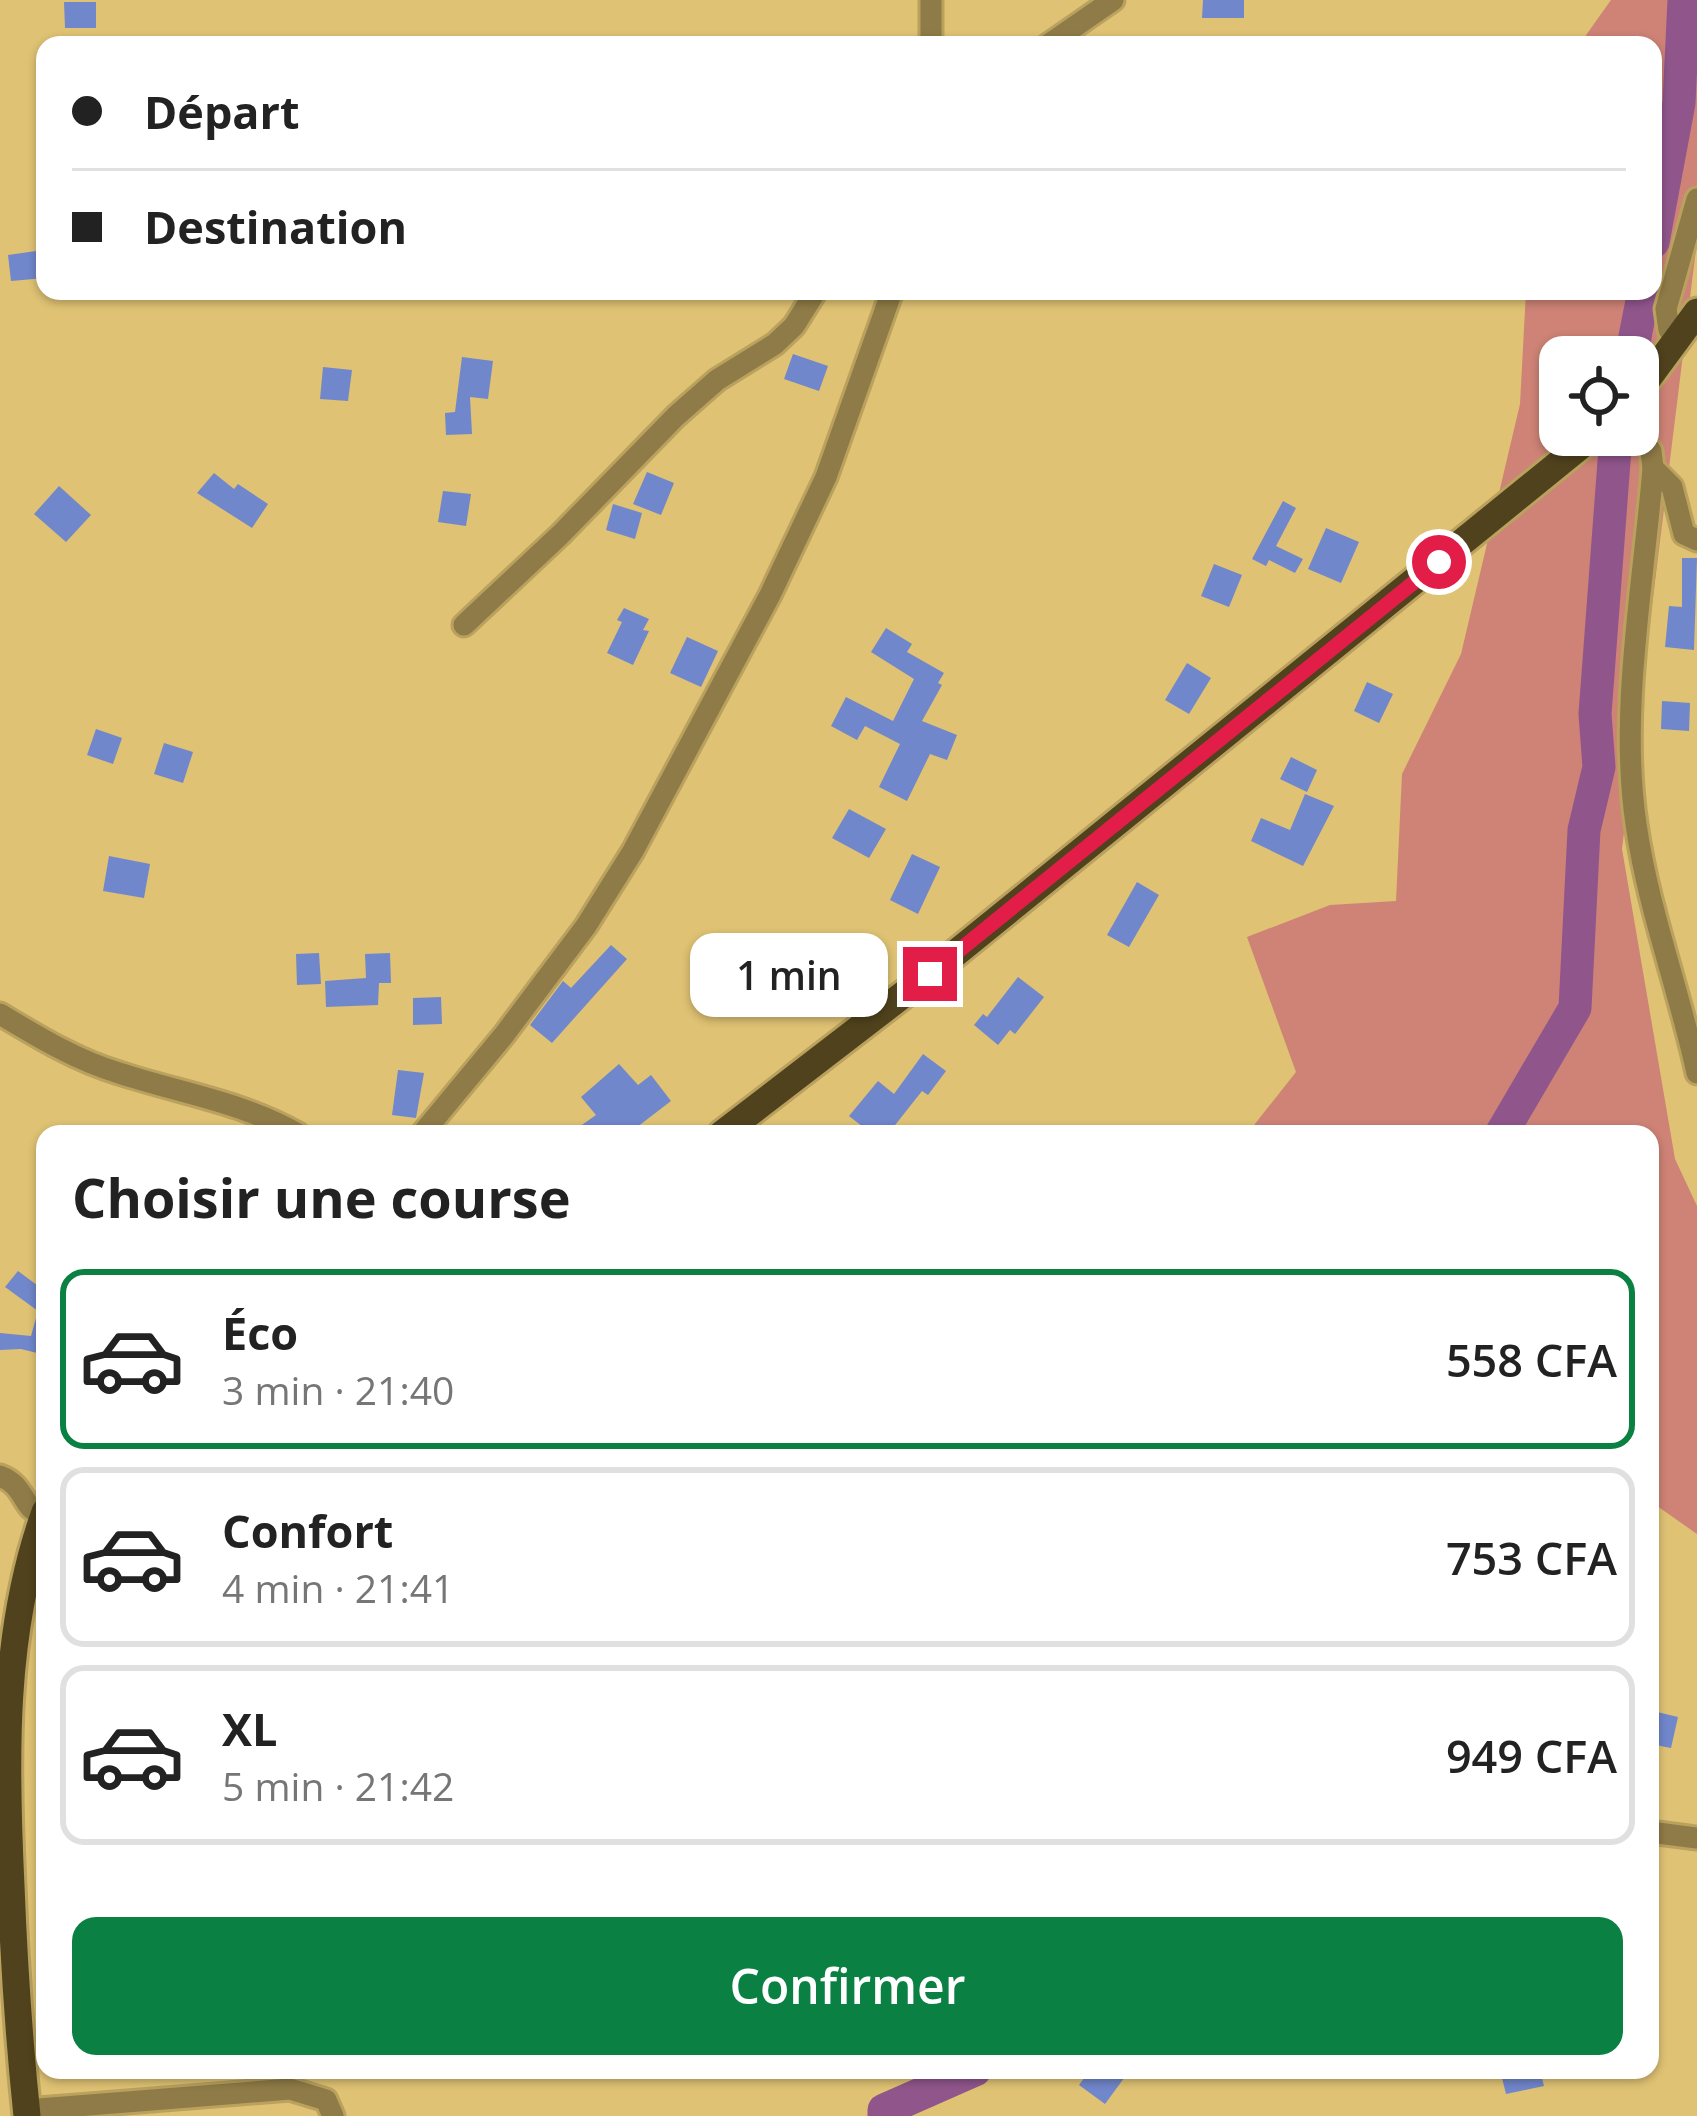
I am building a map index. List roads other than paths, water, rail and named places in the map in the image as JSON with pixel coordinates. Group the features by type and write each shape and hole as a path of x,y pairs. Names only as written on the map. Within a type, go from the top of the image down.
{"main road":[{"path":"1659,366 1697,312"},
{"path":"734,1125 930,974 1568,456"},
{"path":"26,2113 17,2032 5,1685 21,1593 36,1559"}],"street":[{"path":"931,0 931,36"},
{"path":"1061,36 1113,0"},
{"path":"1679,341 1669,330 1666,309 1697,199"},
{"path":"464,625 560,536 676,416 717,380 775,344 810,300"},
{"path":"429,1125 586,926 632,851 770,595 826,477 889,300"},
{"path":"1652,456 1631,778 1650,900 1697,1072"},
{"path":"1653,468 1672,487 1684,534 1697,540"},
{"path":"0,1014 50,1044 112,1072 219,1100 277,1125"},
{"path":"0,1476 16,1484 28,1507 36,1510"},
{"path":"1659,1833 1697,1838"},
{"path":"26,2113 290,2089 326,2100 332,2116"}],"waterway":[{"path":"1662,194 1679,103 1684,0"},
{"path":"1635,336 1642,300"},
{"path":"1506,1125 1575,1008 1584,830 1599,767 1595,714 1614,456"},
{"path":"884,2116 884,2110 955,2079"}]}
